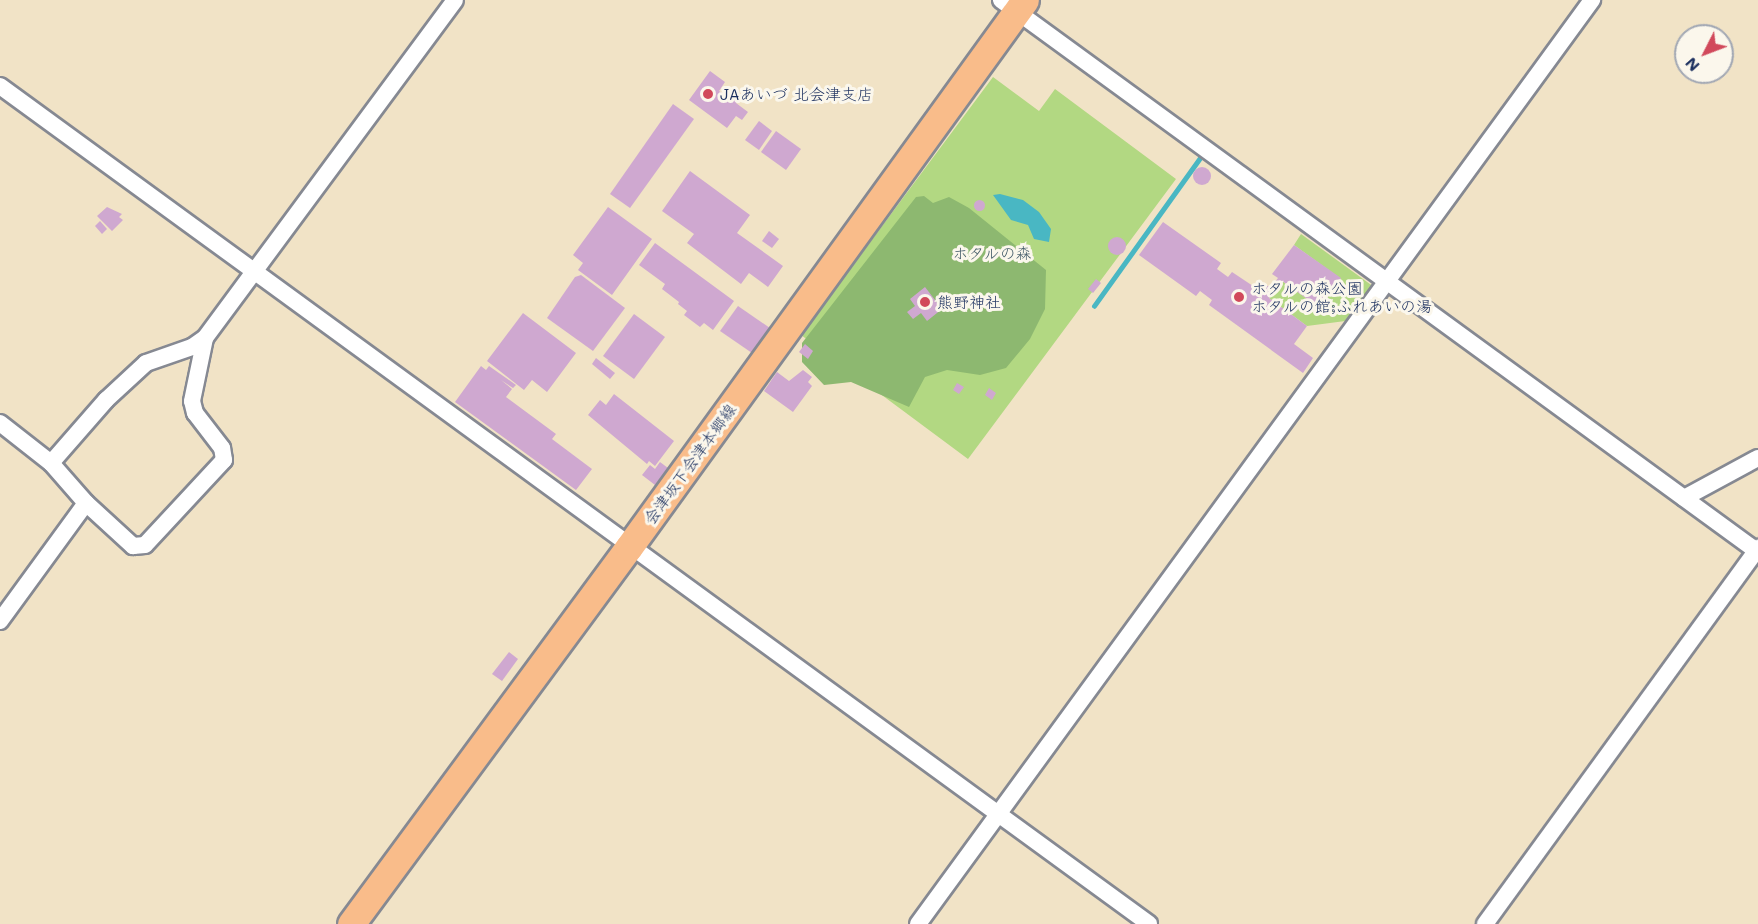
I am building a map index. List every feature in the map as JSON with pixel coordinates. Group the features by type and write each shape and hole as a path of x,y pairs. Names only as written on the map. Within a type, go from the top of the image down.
{"main road":[{"name":"会津坂下会津本郷線","path":"355,922 630,548 1014,4"}],"street":[{"path":"51,463 106,400 146,363 192,347 205,338 455,0"},
{"path":"918,924 1592,0"},
{"path":"1014,4 1387,281 1757,550 1485,924"},
{"path":"0,86 630,548 1149,924"},
{"path":"0,423 51,463 86,503 139,548 153,539 224,460 222,448 195,413 192,400 205,338"},
{"path":"1684,498 1758,458"},
{"path":"0,621 86,503"}],"green space":[{"name":"ホタルの森","path":"993,77 1039,111 1055,89 1176,179 968,459 801,335"},
{"path":"924,196 933,203 949,197 969,208 1046,270 1045,309 1030,339 1006,368 980,375 947,370 925,377 909,407 851,382 824,385 802,362 802,343 916,197"},
{"path":"1301,234 1374,287 1353,320 1307,326 1269,298 1282,281 1320,308 1341,279 1294,245"}],"water":[{"path":"1000,194 1023,200 1039,212 1051,229 1049,242 1034,239 1028,225 1011,220 993,195"}],"building":[{"path":"710,71 725,82 719,91 726,96 730,89 741,97 736,103 748,112 742,120 736,116 727,128 689,100"},
{"path":"673,104 694,119 630,208 610,194"},
{"path":"759,121 772,131 759,150 745,140"},
{"path":"776,131 801,149 786,170 761,152"},
{"path":"1202,167 1208,170 1211,176 1208,182 1202,185 1196,182 1193,176 1196,170"},
{"path":"690,171 750,215 737,233 783,266 768,287 749,273 741,284 687,243 694,234 662,211"},
{"path":"979,200 983,201 983,209 979,210 975,209 974,205 975,201"},
{"path":"107,207 122,214 119,217 123,220 112,231 97,216"},
{"path":"608,207 652,239 612,295 578,270 583,263 573,255"},
{"path":"100,221 107,229 102,234 95,226"},
{"name":"ホタルの森公園 ホタルの館;ふれあいの湯","path":"1163,222 1221,263 1217,269 1228,277 1232,272 1256,288 1262,284 1271,287 1278,278 1272,274 1294,245 1341,278 1320,308 1282,281 1269,298 1307,326 1294,344 1313,358 1303,373 1209,305 1212,300 1200,291 1196,296 1139,255"},
{"path":"769,231 779,239 772,248 762,241"},
{"path":"1117,237 1123,240 1126,246 1123,252 1117,255 1111,252 1108,246 1111,240"},
{"path":"655,243 734,301 713,330 704,323 700,327 684,315 687,311 662,289 665,284 639,265"},
{"path":"581,275 625,308 593,351 547,318 575,277"},
{"path":"1096,279 1101,283 1093,293 1088,289"},
{"name":"熊野神社","path":"925,287 942,309 927,321 921,313 913,319 907,312 915,306 910,299"},
{"path":"738,306 770,328 752,353 720,331"},
{"path":"523,313 576,353 547,392 532,380 524,390 487,361"},
{"path":"634,314 665,337 634,379 603,356"},
{"path":"805,344 813,351 808,359 799,352"},
{"path":"596,358 615,373 610,379 592,364"},
{"path":"481,366 486,370 489,366 516,385 513,388 501,380 512,389 506,397 556,434 552,439 592,469 576,490 455,402"},
{"path":"803,370 812,377 808,382 812,386 793,412 764,391 777,372 789,381"},
{"path":"957,383 964,387 959,394 953,390"},
{"path":"989,388 996,393 992,400 985,395"},
{"path":"614,394 674,441 655,466 649,461 647,464 588,415 600,400 606,405"},
{"path":"660,462 668,468 655,485 642,475 650,465 655,469"},
{"path":"509,652 518,659 502,681 492,674"}],"waterway":[{"path":"1094,306 1202,155"}],"place":[{"name":"JAあいづ 北会津支店","path":"708,94"},
{"name":"ホタルの森公園 ホタルの館;ふれあいの湯","path":"1239,297"},
{"name":"熊野神社","path":"925,302"}]}
